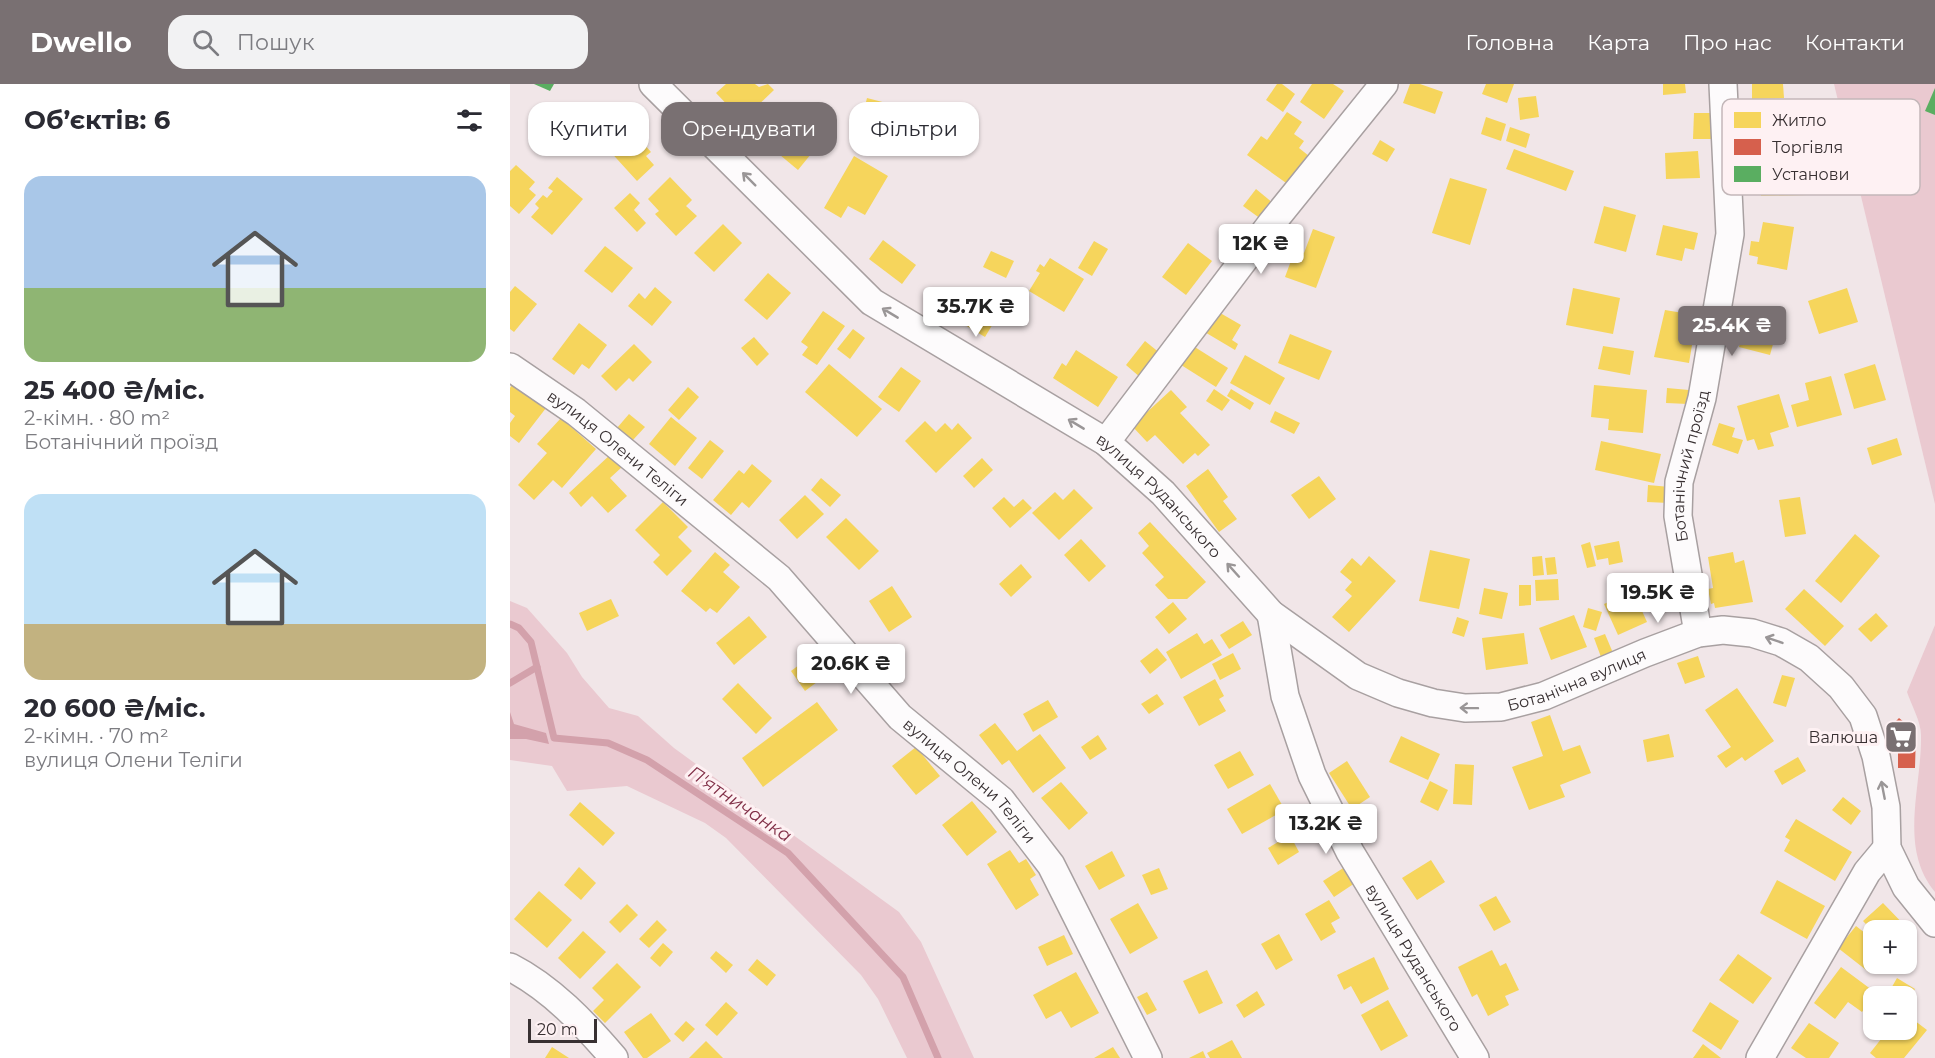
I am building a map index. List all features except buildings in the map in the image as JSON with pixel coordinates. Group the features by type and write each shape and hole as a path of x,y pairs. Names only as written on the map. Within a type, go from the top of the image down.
{"street":[{"name":"вулиця Руданського","path":"653,84 872,302 1106,442 1163,493 1272,614 1285,696 1312,774 1350,852 1475,1058"},
{"path":"1106,442 1271,224 1384,84"},
{"name":"Ботанічний проїзд","path":"1723,84 1724,99"},
{"name":"Ботанічний проїзд","path":"1698,633 1678,516 1679,482 1702,398 1730,234 1728,195"},
{"name":"вулиця Олени Теліги","path":"510,367 576,412 779,578 900,717 1001,800 1052,865 1148,1058"},
{"name":"Ботанічна вулиця","path":"1272,614 1359,676 1407,696 1465,708 1502,707 1544,696 1645,652 1698,633 1723,630 1752,633 1781,642 1809,658 1841,687 1863,716 1876,756 1886,807 1887,848 1906,887 1935,923"},
{"path":"1760,1058 1867,872 1887,848"},
{"path":"510,967 525,975 581,1020 614,1058"}],"shaded area":[{"path":"1834,84 1935,84 1935,504 1861,195 1920,195 1920,99 1838,99"},
{"path":"510,601 527,608 567,653 582,677 609,708 638,716 674,748 899,912 921,942 974,1058 907,1058 878,999 861,975 726,838 705,823 627,786 567,791 552,766 510,760"},
{"path":"1935,625 1935,892 1924,875 1917,856 1914,816 1921,730 1907,692"},
{"path":"510,712 514,724 546,733 549,744 526,739 510,739"}],"waterway":[{"name":"П'ятничанка","path":"510,624 519,628 531,642 554,738 608,743 647,760 788,853 903,977 938,1058"},
{"path":"510,683 537,667"}],"place":[{"name":"Валюша","path":"1901,737"}]}
